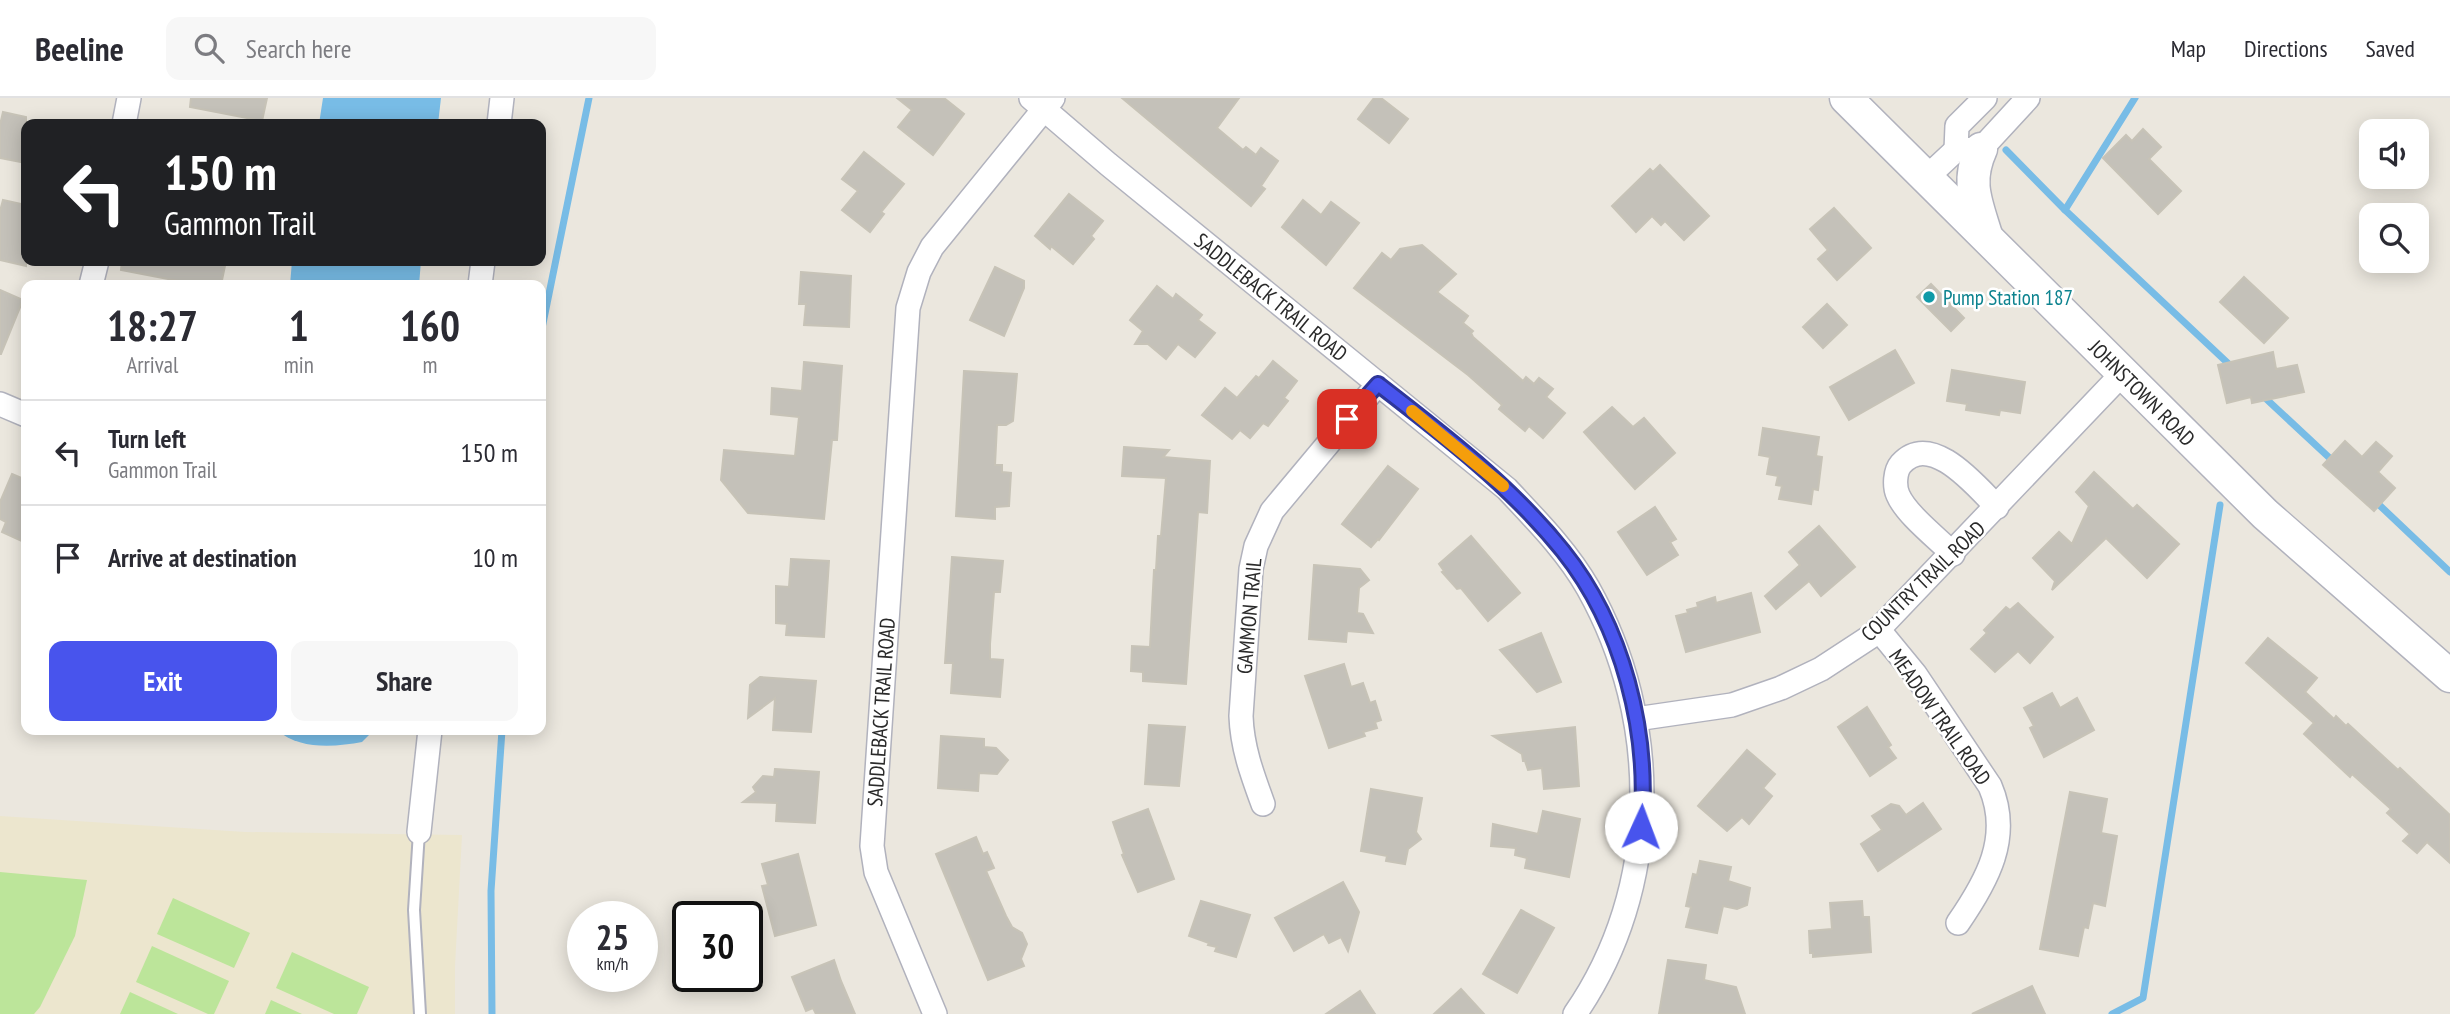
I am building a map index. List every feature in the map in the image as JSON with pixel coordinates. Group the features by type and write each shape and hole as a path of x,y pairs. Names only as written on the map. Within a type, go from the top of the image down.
{"main road":[{"name":"JOHNSTOWN ROAD","path":"1846,98 2265,514 2450,676"},
{"path":"1968,150 1973,167 1974,195 1988,240"}],"street":[{"path":"125,119 129,98"},
{"path":"500,119 502,98"},
{"path":"1968,150 1957,126 1985,98"},
{"path":"1926,178 1968,150 2028,98"},
{"name":"SADDLEBACK TRAIL ROAD","path":"935,1014 876,872 872,846 908,308 919,272 932,247 1043,101 1108,164 1507,489 1564,552 1587,586 1604,620 1631,691 1641,755 1643,807 1639,847 1618,931 1602,971 1575,1014"},
{"name":"COUNTRY TRAIL ROAD","path":"1636,719 1732,705 1781,688 1821,668 1878,629 2122,374"},
{"name":"GAMMON TRAIL","path":"1263,803 1249,766 1241,716 1251,569 1256,546 1263,528 1287,491 1378,384"},
{"path":"0,404 21,413"},
{"path":"1952,554 1897,494 1896,475 1901,464 1915,455 1928,453 1945,460 1967,477 1997,507"},
{"name":"MEADOW TRAIL ROAD","path":"1878,629 1914,674 1990,786 1996,800 1999,822 1992,864 1982,890 1958,923"},
{"path":"419,832 429,735"}],"lane":[{"path":"419,832 414,910 420,1014"}],"shaded area":[{"path":"0,816 245,832 462,835 455,1014 0,1014"}],"green space":[{"path":"0,872 87,880 75,936 34,1014 0,1014"},
{"path":"173,898 250,933 234,968 157,934"},
{"path":"152,946 229,981 214,1014 208,1014 136,982"},
{"path":"292,952 369,987 357,1014 334,1014 276,988"},
{"path":"130,992 178,1014 120,1014"},
{"path":"271,1000 302,1014 265,1014"}],"water":[{"path":"323,98 441,98 439,119 320,119"},
{"path":"292,266 421,266 419,280 290,280"},
{"path":"369,735 362,742 329,746 306,744 286,736"}],"building":[{"path":"191,98 267,98 262,119 190,107"},
{"path":"897,98 944,98 964,114 933,155 898,127 912,110"},
{"path":"1122,98 1239,98 1217,128 1243,150 1246,147 1256,155 1261,148 1278,161 1261,186 1265,189 1251,206"},
{"path":"1374,98 1381,98 1408,119 1389,143 1358,119"},
{"path":"3,112 26,117 21,119 21,162 0,158 0,125"},
{"path":"2143,129 2161,147 2149,159 2181,191 2158,214 2103,158 2126,135 2132,141"},
{"path":"864,152 904,184 881,212 884,214 870,232 842,210 858,191 842,179"},
{"path":"1660,165 1709,216 1684,240 1665,221 1661,225 1652,216 1636,232 1612,206 1650,169 1653,172"},
{"path":"1069,194 1103,221 1091,236 1094,239 1073,264 1035,236"},
{"path":"3,200 21,204 21,265 0,260 0,211"},
{"path":"1303,200 1321,215 1331,202 1359,223 1326,265 1282,227"},
{"path":"1834,208 1871,248 1837,280 1818,259 1828,250 1810,229"},
{"path":"1422,245 1456,274 1437,292 1468,316 1463,323 1473,331 1473,337 1523,381 1526,377 1534,384 1539,378 1553,389 1546,397 1565,413 1543,438 1529,426 1525,431 1499,409 1502,405 1468,375 1354,288 1382,253 1391,260 1400,249"},
{"path":"121,266 225,266 222,280 173,280 121,270"},
{"path":"995,267 1024,281 1024,288 1004,336 970,320"},
{"path":"801,272 851,276 849,327 804,325 806,304 799,304"},
{"path":"2244,277 2288,318 2264,343 2220,302"},
{"path":"1931,284 1964,318 1951,331 1917,297"},
{"path":"1157,286 1173,299 1176,294 1202,315 1198,320 1215,333 1195,357 1178,344 1166,359 1148,344 1135,344 1143,331 1130,320"},
{"path":"0,290 21,299 21,305 0,354"},
{"path":"1827,304 1847,325 1823,348 1803,327"},
{"path":"1895,350 1914,383 1849,420 1830,387"},
{"path":"2273,352 2276,369 2297,365 2304,392 2252,403 2251,397 2227,403 2218,365"},
{"path":"1273,361 1297,381 1284,398 1288,401 1268,426 1263,423 1250,438 1240,430 1232,439 1202,415 1225,388 1237,398"},
{"path":"804,362 842,366 837,440 832,440 824,519 748,513 721,480 724,450 795,456 799,417 771,414 772,388 802,391"},
{"path":"1952,370 2025,382 2020,413 2000,410 1999,415 1966,410 1967,404 1947,401"},
{"path":"964,371 1017,374 1013,421 1006,425 997,425 995,465 1002,465 1002,472 1011,473 1009,506 995,507 995,519 956,516"},
{"path":"1612,407 1633,427 1644,418 1675,453 1635,489 1584,432"},
{"path":"1763,428 1819,437 1816,456 1822,457 1818,490 1813,489 1811,504 1779,499 1782,486 1776,485 1778,476 1767,474 1770,457 1759,455"},
{"path":"2345,441 2362,457 2376,442 2392,456 2378,472 2395,488 2374,511 2323,465"},
{"path":"1124,447 1169,450 1163,457 1210,461 1207,513 1198,512 1186,684 1143,681 1143,672 1131,671 1132,646 1150,647 1154,570 1158,536 1161,536 1166,478 1122,476"},
{"path":"1388,466 1418,489 1371,547 1342,524"},
{"path":"2094,472 2133,509 2137,505 2179,544 2147,578 2106,538 2052,590 2055,581 2033,558 2059,532 2072,544 2089,506 2076,492"},
{"path":"12,474 21,478 21,541 2,532 6,522 0,519 0,502"},
{"path":"1655,507 1676,539 1670,542 1678,555 1647,575 1618,532"},
{"path":"1819,526 1855,567 1821,596 1809,581 1776,609 1765,596 1800,565 1789,552"},
{"path":"1471,536 1520,593 1488,621 1461,588 1457,589 1442,572 1444,571 1439,564"},
{"path":"952,557 1003,561 1000,592 994,592 990,644 990,659 1003,660 1000,697 951,693 953,663 945,663"},
{"path":"791,559 829,561 824,637 786,635 787,624 776,623 776,586 789,587"},
{"path":"1314,565 1360,569 1369,580 1359,588 1357,613 1363,614 1373,633 1347,631 1346,642 1309,639"},
{"path":"1751,593 1760,632 1686,652 1676,616 1688,613 1687,610 1698,607 1697,603 1715,597 1716,603"},
{"path":"2018,603 2053,637 2030,663 2018,651 1995,672 1971,649 1987,633 1984,630 2006,607 2010,610"},
{"path":"1541,633 1561,682 1537,692 1500,650"},
{"path":"2268,638 2317,678 2305,692 2334,719 2336,716 2346,726 2348,724 2398,770 2400,768 2450,815 2450,863 2427,842 2417,853 2403,841 2410,834 2387,813 2391,809 2352,774 2350,777 2304,734 2314,723 2246,663"},
{"path":"1344,664 1351,687 1363,683 1370,703 1375,701 1381,720 1375,722 1377,728 1363,732 1365,736 1329,748 1305,676"},
{"path":"760,677 816,681 811,732 773,730 775,698 748,718 750,685"},
{"path":"2052,693 2060,708 2077,698 2094,730 2044,757 2030,728 2034,726 2024,708"},
{"path":"1867,707 1896,758 1870,776 1838,727"},
{"path":"1149,725 1185,727 1179,786 1145,784"},
{"path":"1575,727 1579,786 1544,789 1542,768 1528,770 1522,754 1493,736"},
{"path":"941,736 984,739 984,747 996,748 1008,760 997,774 979,773 978,791 938,788"},
{"path":"1747,750 1775,774 1763,788 1772,796 1749,824 1742,817 1727,831 1698,806"},
{"path":"775,769 819,772 815,823 776,821 777,803 743,802 756,792 753,787 763,776 774,777"},
{"path":"1371,789 1422,798 1416,832 1421,839 1408,849 1405,864 1386,861 1387,856 1361,851"},
{"path":"2070,792 2107,799 2101,833 2117,836 2105,906 2093,903 2088,928 2084,927 2078,956 2040,949"},
{"path":"1923,803 1941,829 1878,871 1861,844 1882,830 1872,816 1891,804 1899,806 1906,815"},
{"path":"1148,809 1174,879 1138,892 1122,855 1124,854 1113,822"},
{"path":"1543,811 1580,819 1569,877 1525,868 1527,858 1515,855 1516,848 1491,846 1493,824 1538,834"},
{"path":"976,837 983,854 987,852 994,868 986,871 1006,916 1012,927 1022,933 1027,944 1021,959 1024,966 988,980 936,854"},
{"path":"798,854 816,925 775,936 762,886 768,885 762,864"},
{"path":"1700,861 1731,867 1728,881 1750,888 1747,905 1737,909 1723,906 1717,933 1686,927 1691,907 1686,906 1693,874 1697,875"},
{"path":"1343,882 1359,912 1348,951 1341,937 1329,943 1324,934 1294,951 1275,918"},
{"path":"1201,901 1250,915 1236,957 1215,951 1217,947 1189,936"},
{"path":"1862,901 1863,917 1869,917 1871,952 1813,957 1813,953 1810,953 1809,931 1832,929 1830,903"},
{"path":"1521,910 1554,928 1517,993 1483,974"},
{"path":"834,960 855,1014 816,1014 813,1008 806,1011 792,977"},
{"path":"1668,960 1706,965 1704,980 1736,987 1745,1014 1659,1014"},
{"path":"2032,986 2045,1014 1972,1014"},
{"path":"1461,989 1484,1014 1434,1014"},
{"path":"1360,991 1375,1014 1326,1014"}],"waterway":[{"path":"546,309 589,98"},
{"path":"2065,210 2135,98"},
{"path":"2006,150 2065,210 2233,368"},
{"path":"2262,395 2335,463"},
{"path":"2374,500 2450,572"},
{"path":"2112,1014 2143,998 2220,505"},
{"path":"492,1014 491,891 502,735"}],"slow traffic":[{"path":"1412,411 1503,486"}],"place":[{"name":"Pump Station 187","path":"1929,297"}],"route":[{"path":"1347,419 1378,384 1507,489 1564,552 1587,586 1604,620 1631,691 1641,755 1641,827"}]}
